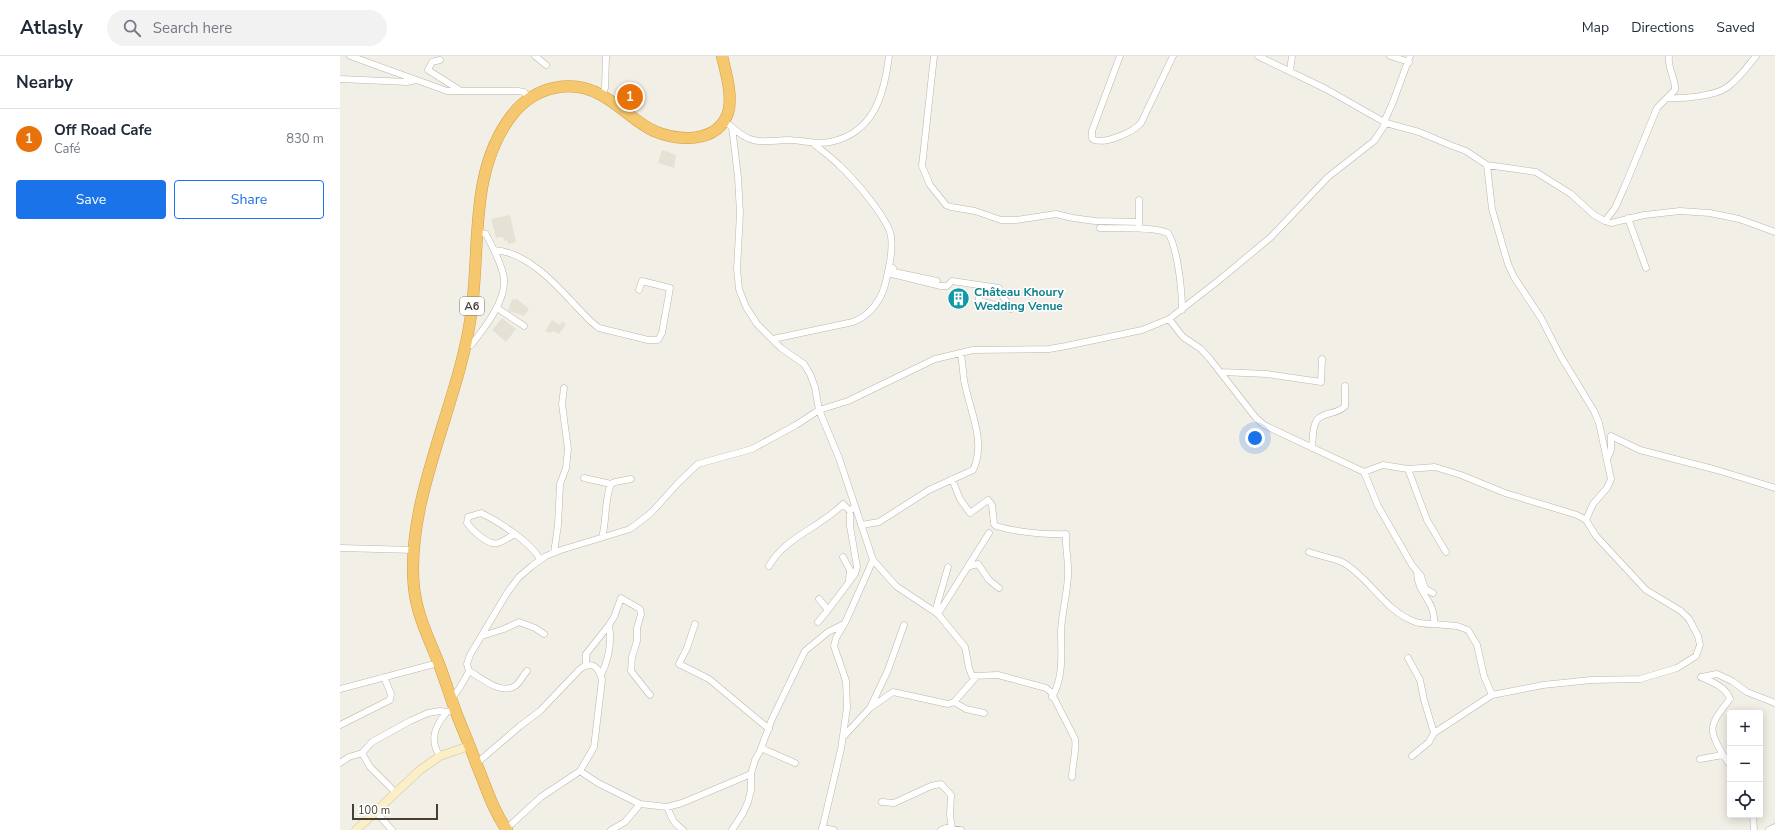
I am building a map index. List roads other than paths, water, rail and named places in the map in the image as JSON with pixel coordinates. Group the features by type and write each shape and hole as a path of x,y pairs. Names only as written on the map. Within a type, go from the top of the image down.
{"highway":[{"path":"722,56 727,77 729,104 728,124"},
{"name":"A6","path":"506,830 486,792 477,763 451,707 438,663 424,630 416,599 414,582 414,550 419,513 466,346 474,296 477,232 482,187 491,154 511,116 529,98 547,90 569,86 590,90 602,96 646,126 673,137 690,139 700,137 728,124"}],"street":[{"path":"350,56 446,91 518,91 524,92 529,98"},
{"path":"535,56 546,65"},
{"path":"602,96 605,88 606,56"},
{"path":"728,124 741,136 757,142 802,140 813,143 830,142 843,138 857,131 874,112 880,100 886,77 888,56"},
{"path":"934,56 922,166 930,185 946,205 974,211 1001,220 1016,220 1056,214 1073,218 1139,226 1164,231 1170,237 1182,295 1182,310"},
{"path":"1120,56 1092,131 1092,138 1094,140 1109,140 1135,130 1141,123 1173,56"},
{"path":"1258,56 1331,92 1385,122 1419,132 1450,144 1466,151 1487,165 1536,172 1571,194 1594,215 1605,222 1611,223 1644,215 1680,211 1710,213 1739,219 1775,232"},
{"path":"1290,72 1292,56"},
{"path":"526,671 514,686 503,689 493,686 469,671 467,664 491,617 523,573 540,559 554,553 630,529 651,513 678,482 698,464 752,449 796,426 819,410 848,401 935,359 973,350 1049,349 1066,346 1142,330 1169,319 1182,310 1271,237 1328,177 1374,141 1385,122 1410,59 1390,56"},
{"path":"1605,222 1622,194 1657,108 1668,98 1675,88 1669,69 1669,56"},
{"path":"1668,98 1713,93 1726,88 1740,76 1756,56"},
{"path":"440,60 432,62 428,70 461,91"},
{"path":"340,80 407,82 416,80"},
{"path":"728,124 738,177 739,206 737,269 739,289 751,316 772,339 804,364 807,369 815,387 819,410 839,458 873,560 896,586 937,613 965,647 970,674 972,676 998,675 1046,688 1073,735 1076,744 1072,764 1072,777"},
{"path":"772,339 862,319 876,305 884,288 888,273 891,236 880,214 868,197 840,165 813,143"},
{"path":"1487,165 1491,204 1508,264 1514,277 1541,318 1560,355 1594,411 1599,423 1612,475 1611,482 1593,504 1586,520"},
{"path":"1139,200 1139,226"},
{"path":"1628,218 1646,268"},
{"path":"1100,228 1139,226"},
{"path":"466,346 472,345 497,308 504,280 494,250 486,234 477,232"},
{"path":"494,250 501,250 528,260 592,323 599,328 648,340 658,340 662,333 670,288 642,281 639,290"},
{"path":"890,261 894,272 937,281"},
{"path":"888,273 941,286 947,286 952,281 1000,288 1001,296 1008,303 1011,309 979,300 979,286"},
{"path":"497,308 524,326"},
{"path":"1169,319 1183,337 1201,349 1260,422 1312,448 1356,466 1364,472 1382,513 1404,553 1422,578 1426,591 1433,593"},
{"path":"861,525 879,522 916,497 973,470 978,453 978,442 964,381 962,353"},
{"path":"1221,372 1266,374 1321,382 1322,359"},
{"path":"1312,448 1316,420 1322,416 1338,412 1345,406 1345,386"},
{"path":"554,553 558,525 560,484 566,468 568,449 562,404 564,388"},
{"path":"1608,457 1611,450 1611,436 1640,450 1717,470 1775,488"},
{"path":"1364,472 1382,465 1408,469 1435,467 1461,475 1512,495 1577,514 1586,520 1596,536 1646,590 1681,611 1689,619 1698,636 1700,645 1696,656 1677,668 1640,679 1591,680 1543,685 1492,695 1434,733 1429,742 1412,756"},
{"path":"1408,469 1427,520 1446,552"},
{"path":"584,478 611,484 631,479"},
{"path":"952,479 960,499 970,513 988,500 992,505 994,524 996,526 1032,532 1066,534 1068,574 1062,625 1062,650 1058,686 1052,697"},
{"path":"602,537 606,525 608,497 611,484"},
{"path":"769,566 773,559 782,550 833,515 843,504 850,511 850,526 857,568 850,581 818,622"},
{"path":"850,511 855,506"},
{"path":"515,534 497,543 492,543 470,527 467,523 468,517 481,513 515,534 534,550 540,559"},
{"path":"937,613 970,566 989,533"},
{"path":"340,548 414,550"},
{"path":"1309,552 1320,557 1343,562 1367,582 1394,610 1413,622 1458,626 1468,630 1477,646 1484,676 1492,695"},
{"path":"843,557 850,570 848,580 850,581"},
{"path":"834,830 822,829 844,736 847,708 846,681 834,646 836,638 845,623 873,560"},
{"path":"970,566 978,564 989,580 999,588"},
{"path":"937,613 948,567"},
{"path":"1417,572 1417,581 1420,590 1430,602 1435,613 1434,624"},
{"path":"477,763 540,711 586,665 586,654 609,625 621,598 640,609 641,614 637,628 637,641 632,657 631,671 650,695"},
{"path":"819,599 828,610"},
{"path":"482,636 504,630 519,622 535,628 544,634"},
{"path":"732,830 748,802 751,790 751,774 772,720 805,651 824,635 845,623"},
{"path":"695,624 687,648 679,664 709,679 769,729"},
{"path":"601,675 607,665 610,642 609,625"},
{"path":"870,708 891,663 904,625"},
{"path":"1408,658 1420,680 1424,700 1434,733"},
{"path":"340,689 438,663"},
{"path":"506,830 541,797 580,771 594,747 602,680 601,675 595,667 586,665"},
{"path":"440,756 436,750 434,740 436,729 440,720 451,707 457,692 469,671"},
{"path":"1727,761 1723,755 1712,728 1714,722 1730,699 1729,695 1721,687 1702,677 1718,674 1732,681 1747,692 1775,703"},
{"path":"844,736 870,708 893,692 948,704 954,702 976,676"},
{"path":"340,725 390,700 391,694 384,677"},
{"path":"954,702 966,709 984,713"},
{"path":"340,763 349,757 362,753 372,742 410,721 428,713 451,707"},
{"path":"356,830 420,770 440,756 469,746"},
{"path":"761,748 795,763"},
{"path":"362,753 370,767 395,792"},
{"path":"1700,759 1723,755"},
{"path":"580,771 598,783 640,804 667,807 682,803 751,774"},
{"path":"882,802 894,804 931,786 941,784 951,795 950,815 952,829"},
{"path":"611,830 625,822 640,804"},
{"path":"667,807 671,819 683,830"},
{"path":"376,812 392,830"},
{"path":"1752,818 1754,830"},
{"path":"1768,830 1775,827"},
{"path":"941,830 946,828 961,830"}],"place":[{"name":"Off Road Cafe","path":"630,97"},
{"name":"Château Khoury Wedding Venue","path":"959,299"}]}
